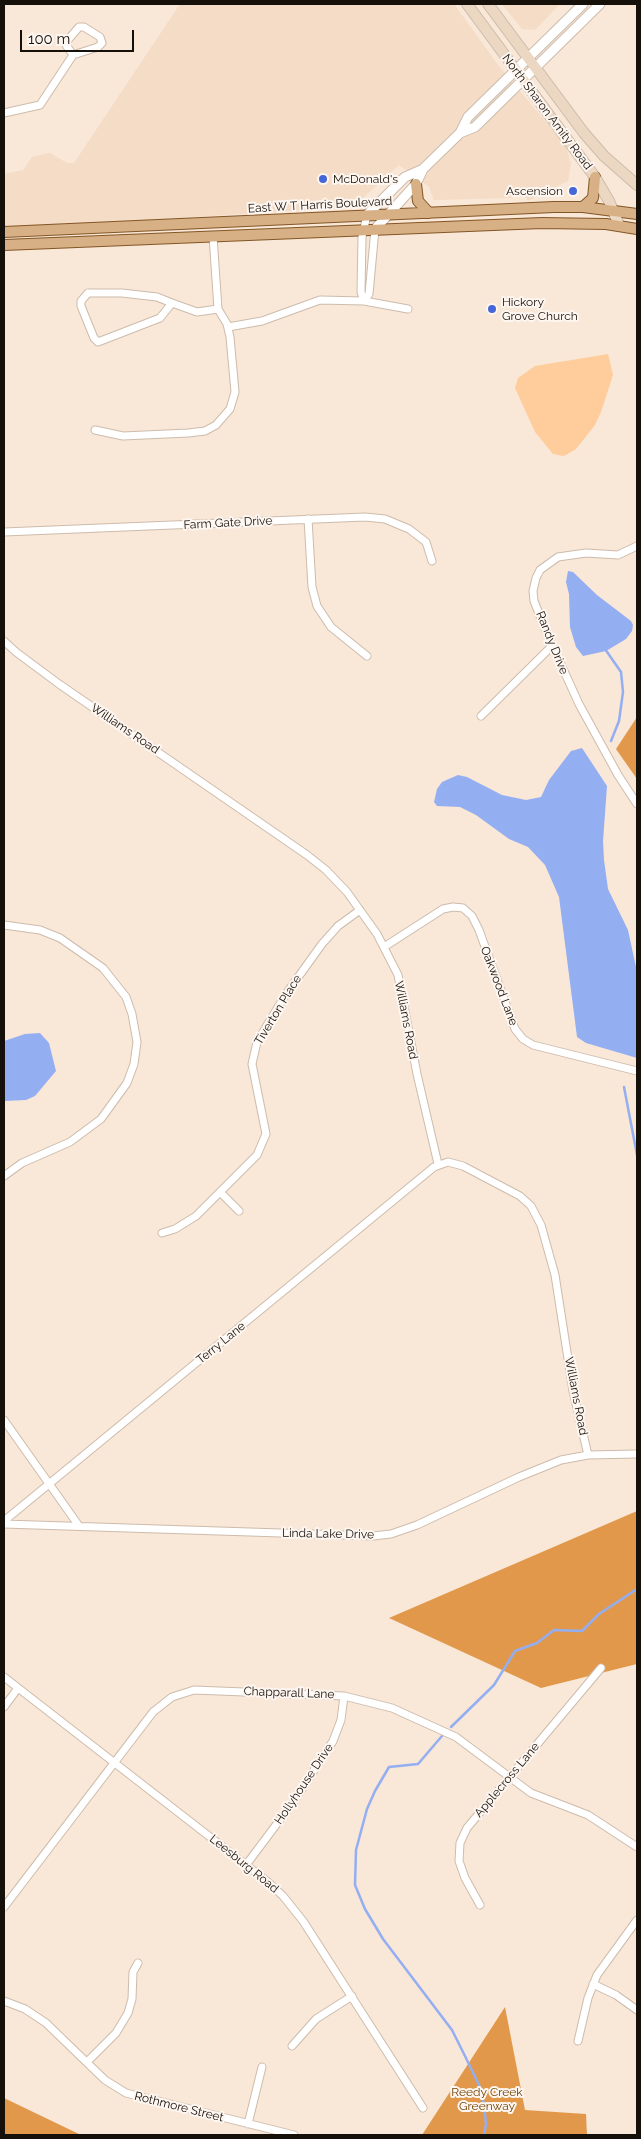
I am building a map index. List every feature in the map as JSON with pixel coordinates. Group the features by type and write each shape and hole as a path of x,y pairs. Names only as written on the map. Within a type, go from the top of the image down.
{"main road":[{"name":"North Sharon Amity Road","path":"467,4 595,177 618,225"},
{"name":"North Sharon Amity Road","path":"488,4 592,144 620,172 637,185"},
{"path":"583,207 593,198 595,177"},
{"path":"416,184 418,201 429,213"},
{"name":"East W T Harris Boulevard","path":"4,232 583,207 637,214"},
{"name":"East W T Harris Boulevard","path":"4,246 362,229 569,222 618,225 637,229"}],"street":[{"path":"364,301 361,292 362,229 367,215 406,177 423,169 460,132 468,117 583,4"},
{"path":"460,132 475,127 600,4"},
{"path":"4,113 40,105 73,55 98,47 102,43 100,37 84,27 79,27 67,41 66,45 73,55"},
{"path":"364,301 369,294 375,229 416,184 423,169"},
{"path":"95,430 123,436 179,434 205,430 216,425 230,409 236,392 228,327 218,309 213,236"},
{"path":"172,303 160,318 98,342 94,338 80,303 88,293 148,296 172,303 197,312 218,309"},
{"path":"228,327 262,321 320,300 364,301 408,310"},
{"name":"Farm Gate Drive","path":"4,532 365,517 398,523 426,542 432,560"},
{"path":"308,519 312,587 317,606 331,626 367,656"},
{"name":"Randy Drive","path":"637,546 618,555 586,552 563,555 554,559 540,570 536,578 533,596 552,646 598,740 637,804"},
{"name":"Williams Road","path":"4,640 16,652 59,684 307,855 333,877 360,910 384,947 403,991 417,1074 438,1164 448,1162 463,1166 520,1196 536,1213 552,1259 573,1391 588,1455"},
{"path":"481,716 552,646"},
{"name":"Oakwood Lane","path":"384,947 434,914 453,906 463,908 472,916 479,930 515,1029 523,1040 533,1045 637,1071"},
{"name":"Tiverton Place","path":"162,1233 185,1224 257,1155 264,1142 265,1124 252,1064 257,1042 290,987 322,944 338,926 360,910"},
{"path":"4,924 40,930 56,936 104,968 126,996 132,1014 137,1042 134,1064 127,1083 101,1119 70,1142 22,1162 4,1176"},
{"name":"Terry Lane","path":"4,1523 48,1484 438,1164"},
{"path":"220,1192 239,1210"},
{"path":"4,1420 79,1526"},
{"name":"Linda Lake Drive","path":"4,1523 351,1536 391,1534 418,1525 519,1477 561,1460 588,1455 637,1454"},
{"name":"Applecross Lane","path":"480,1905 462,1872 459,1854 460,1843 466,1828 601,1668"},
{"name":"Leesburg Road","path":"4,1677 246,1864 291,1904 424,2108"},
{"path":"4,1707 18,1688"},
{"name":"Chapparall Lane","path":"4,1906 153,1712 167,1701 183,1693 206,1690 344,1696 392,1708 443,1730 476,1750 531,1793 588,1815 637,1847"},
{"name":"Hollyhouse Drive","path":"246,1864 294,1802 333,1741 341,1720 344,1696"},
{"path":"578,2041 593,1984 600,1968 637,1920"},
{"path":"87,2062 116,2033 128,2013 132,1999 133,1972 138,1963"},
{"path":"593,1984 616,1995 637,2010"},
{"path":"292,2046 316,2019 352,1996"},
{"name":"Rothmore Street","path":"4,2001 25,2009 46,2023 105,2080 126,2093 294,2135"},
{"path":"248,2124 262,2067"}],"shaded area":[{"path":"180,4 454,4 498,65 566,146 571,164 568,181 528,201 524,193 511,198 434,200 429,187 399,165 353,207 4,229 4,174 23,170 32,157 50,153 67,163 74,163"},
{"path":"502,4 560,4 535,30 522,29"},
{"path":"608,354 613,375 595,425 576,449 564,456 553,454 535,432 515,388 518,378 535,366"}],"green space":[{"path":"637,717 637,779 616,749"},
{"path":"637,1511 637,1664 541,1688 389,1618"},
{"name":"Reedy Creek Greenway","path":"505,2007 525,2110 586,2114 587,2135 422,2135"},
{"path":"4,2098 81,2135 4,2135"}],"water":[{"path":"568,571 573,572 597,595 631,621 633,625 632,631 626,639 606,651 583,656 576,647 570,627 569,594 566,582"},
{"path":"582,748 607,786 603,841 604,860 608,889 628,930 636,967 637,1058 586,1043 577,1037 559,897 545,865 528,847 509,839 476,815 460,807 437,806 434,802 437,789 442,782 458,775 467,777 502,795 526,800 541,797 549,780 571,751"},
{"path":"40,1033 49,1043 56,1071 35,1096 26,1100 4,1101 4,1041 25,1034"}],"waterway":[{"path":"605,649 621,672 623,692 619,721 611,741"},
{"path":"624,1087 637,1155"},
{"path":"451,1727 494,1685 515,1651 537,1643 554,1630 582,1631 599,1614 637,1589"},
{"path":"442,1736 418,1764 389,1767 367,1809 356,1850 355,1885 365,1909 383,1939 452,2030 479,2085 484,2104 486,2124 484,2135"}],"place":[{"name":"McDonald's","path":"323,179"},
{"name":"Ascension","path":"573,191"},
{"name":"Hickory Grove Church","path":"492,309"}]}
